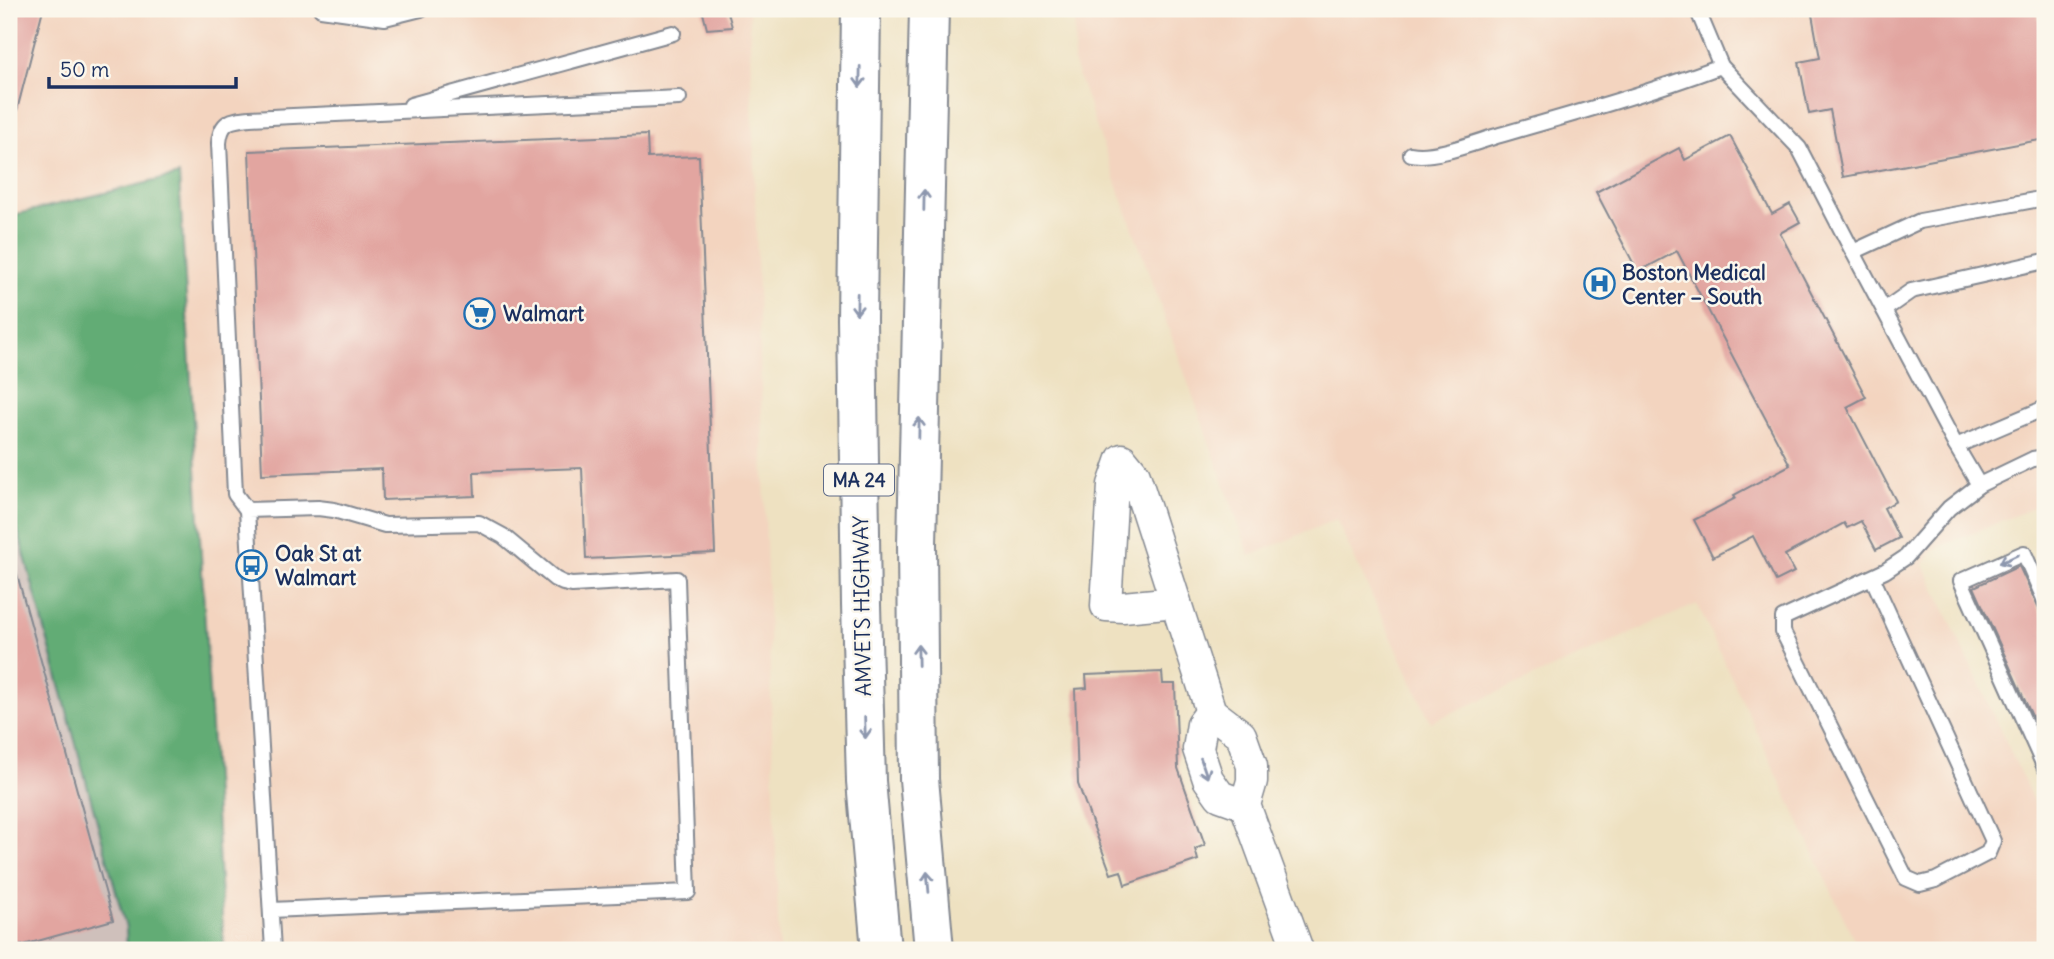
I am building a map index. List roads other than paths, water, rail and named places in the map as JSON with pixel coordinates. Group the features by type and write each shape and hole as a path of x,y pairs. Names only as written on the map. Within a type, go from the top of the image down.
{"highway":[{"name":"AMVETS HIGHWAY","path":"861,9 857,319 861,605 866,780 881,950"},
{"name":"MA 24","path":"929,9 917,544 919,779 934,950"}],"street":[{"path":"1176,602 1211,712 1241,735 1252,766 1252,781 1245,805 1298,950"},
{"path":"1211,712 1202,724 1198,749 1208,779 1220,796 1245,805"}],"lane":[{"path":"321,9 385,18 421,9"},
{"path":"1697,9 1721,66 1799,148 1979,485"},
{"path":"386,112 673,33"},
{"path":"1411,155 1423,156 1600,107 1721,66"},
{"path":"272,950 247,510 235,494 220,132 226,124 237,120 679,98"},
{"path":"1853,252 1920,221 2045,198"},
{"path":"1884,310 1911,292 2045,261"},
{"path":"1956,446 2045,408"},
{"path":"1872,577 1993,841 1988,853 1936,880 1920,884 1906,878 1783,632 1783,618 1885,571 1906,557 1949,508 1979,485 2033,459 2045,457"},
{"path":"247,510 326,509 385,525 479,523 503,537 563,583 677,579 688,892 271,910"},
{"path":"2045,601 2024,553 1961,581 2045,768"}],"place":[{"name":"Boston Medical Center – South","path":"1599,284"},
{"name":"Walmart","path":"480,313"},
{"name":"Oak St at Walmart","path":"252,565"}]}
